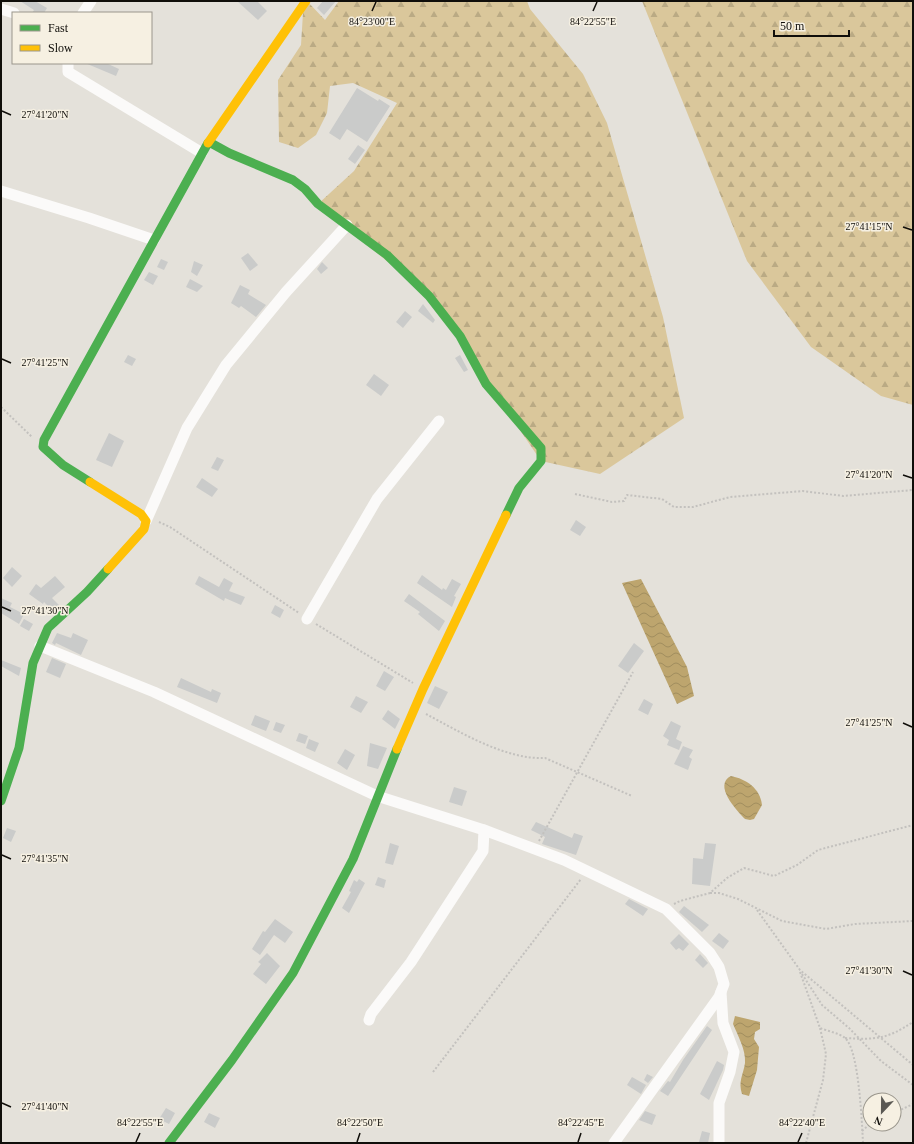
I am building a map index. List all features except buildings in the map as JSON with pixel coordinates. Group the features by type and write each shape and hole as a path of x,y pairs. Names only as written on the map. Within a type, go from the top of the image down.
{"street":[{"path":"84,12 91,1"},
{"path":"146,521 141,514 63,465 43,447 44,440 209,142 306,1"},
{"path":"1,9 12,12"},
{"path":"68,64 68,72 202,154"},
{"path":"169,1143 232,1060 293,973 354,859 377,796 414,708 519,488 541,461 541,448 486,384 460,336 429,296 388,255 318,204 305,189 293,180 229,153 209,142"},
{"path":"1,191 154,240"},
{"path":"1,801 20,748 26,713 27,692 33,663 48,628 87,592 144,529 146,521 187,428 226,365 286,292 347,225"},
{"path":"308,619 377,499 439,421"},
{"path":"40,646 154,692 377,796 484,830 586,871 666,909 710,953 719,967 724,984 721,992 614,1143"},
{"path":"369,1020 371,1014 411,962 483,851 484,830"},
{"path":"719,1143 719,1104 730,1072 734,1052 722,1023 721,992"}],"path":[{"path":"1,407 43,447"},
{"path":"575,494 612,502 624,501 627,495 643,496 662,499 674,507 693,507 730,497 803,491 843,496 913,490"},
{"path":"146,521 161,522 170,527 308,619 423,689"},
{"path":"535,850 633,672"},
{"path":"414,708 466,735 512,754 533,759 544,758 632,796"},
{"path":"710,893 727,878 744,868 774,876 797,865 818,850 913,825"},
{"path":"433,1072 586,871"},
{"path":"666,909 680,901 710,893 720,893 738,899 757,910 782,921 826,930 855,924 913,921"},
{"path":"757,910 800,970 822,1005 881,1060 913,1085"},
{"path":"800,970 820,1028 826,1054 823,1080 806,1143"},
{"path":"800,970 913,1065"},
{"path":"820,1028 845,1038 881,1038 899,1031 913,1022"},
{"path":"845,1038 850,1044 857,1071 862,1131"},
{"path":"902,1109 913,1104"},
{"path":"862,1132 863,1143"}],"green space":[{"path":"307,1 325,20 339,1 527,1 530,9 583,74 607,123 663,317 684,418 600,474 541,461 429,296 318,204 354,171 397,103 353,83 330,86 327,113 316,135 298,148 279,142 278,80 301,45 303,13"},
{"path":"642,1 913,1 913,405 881,396 811,347 747,261"}],"water":[{"path":"641,579 687,667 694,696 677,704 622,583"},
{"path":"731,776 742,779 751,785 761,799 762,805 754,819 745,819 736,810 728,798 724,785 726,780"},
{"path":"735,1016 760,1022 760,1029 755,1032 754,1039 759,1047 757,1070 749,1096 742,1094 741,1089 745,1058 741,1043 733,1024"}],"traffic: fast":[{"path":"209,142 229,153 293,180 305,189 318,204 387,255 429,296 460,336 486,384 541,448 541,461 519,488 506,515"},
{"path":"90,482 63,465 43,447 44,440 208,143"},
{"path":"1,801 19,748 33,663 48,628 87,592 108,569"},
{"path":"169,1143 232,1060 293,973 353,859 397,749"}],"traffic: slow":[{"path":"208,143 306,1"},
{"path":"90,482 141,514 146,521 144,529 108,569"},
{"path":"397,749 423,689 506,515"}]}
